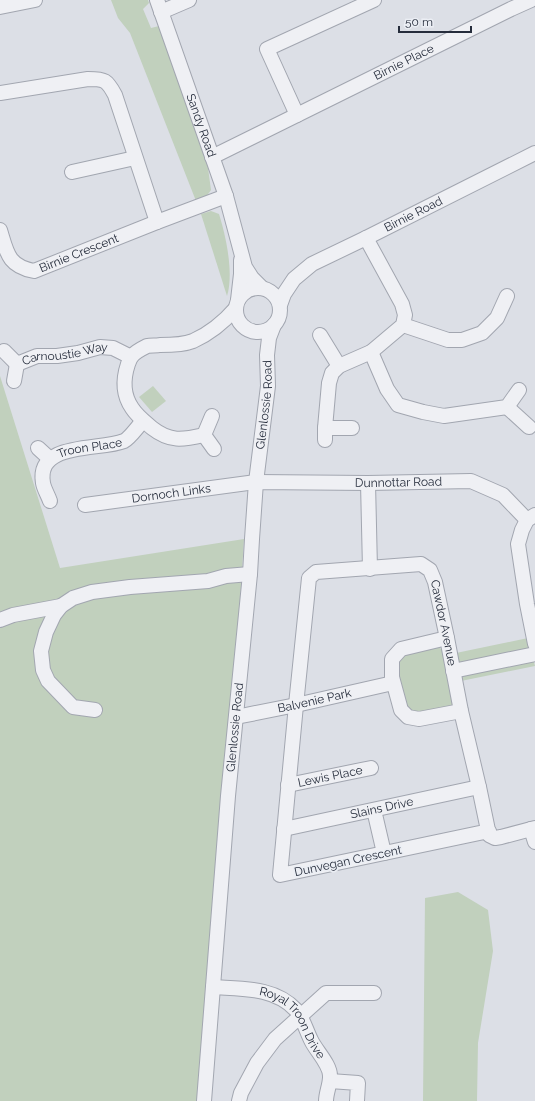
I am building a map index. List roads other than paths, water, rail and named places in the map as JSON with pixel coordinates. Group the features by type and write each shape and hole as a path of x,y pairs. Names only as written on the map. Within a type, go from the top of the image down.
{"street":[{"path":"0,7 35,0"},
{"path":"159,6 189,0"},
{"path":"297,115 267,49 374,0"},
{"name":"Birnie Place","path":"212,157 297,115 508,5 532,0"},
{"name":"Sandy Road","path":"159,6 226,196 245,267 252,278 264,289"},
{"path":"0,93 88,79 100,79 110,85 115,95 157,222"},
{"name":"Birnie Road","path":"280,305 284,294 294,279 312,264 535,153"},
{"path":"72,172 135,158"},
{"name":"Birnie Crescent","path":"0,230 8,256 14,263 23,269 34,271 226,196"},
{"path":"352,428 325,434 328,383 332,373 339,366 371,352 403,325 405,315 402,304 366,238"},
{"name":"Sandy Road","path":"237,304 241,274 241,253"},
{"name":"Birnie Road","path":"264,289 294,279"},
{"path":"204,435 186,439 170,438 160,434 143,421 132,408 126,394 124,379 126,370 131,357 148,346 191,342 204,336 216,328 237,304 242,294 249,290 259,288 271,292 276,296 280,305 280,313 274,325 269,329 256,332 239,322 237,315 237,304"},
{"path":"403,325 448,340 462,340 482,333 497,318 507,296"},
{"path":"216,328 230,325 247,328"},
{"name":"Glenlossie Road","path":"204,1101 228,796 250,574 256,482 268,386 267,354 269,338 274,325"},
{"name":"Glenlossie Road","path":"247,328 261,341 267,354"},
{"path":"320,335 339,366"},
{"name":"Carnoustie Way","path":"4,351 17,364 37,356 57,356 78,353 100,347 113,348 131,357"},
{"path":"371,352 387,389 398,405 423,412 444,416 507,407 519,390"},
{"path":"14,381 17,364"},
{"path":"507,407 529,427"},
{"path":"204,435 212,416"},
{"name":"Troon Place","path":"50,501 43,483 45,465 50,459 78,448 111,445 125,440 143,421"},
{"path":"204,435 214,449"},
{"path":"38,448 50,459"},
{"name":"Dunnottar Road","path":"256,482 368,483 471,481 503,495 531,517"},
{"name":"Dornoch Links","path":"85,505 256,482"},
{"path":"368,483 370,568"},
{"path":"531,517 522,530 518,544 531,603 535,644"},
{"name":"Cawdor Avenue","path":"296,706 309,578 316,572 421,564 430,570 435,582 461,711 489,831"},
{"path":"95,710 73,707 48,681 43,670 41,651 46,632 54,615 61,606 73,598 92,592 130,587 208,581 226,576 250,574"},
{"path":"0,620 13,615 61,606"},
{"path":"447,638 401,649 392,659 393,683 401,710 408,716 419,719 461,711"},
{"path":"453,671 535,654"},
{"name":"Balvenie Park","path":"236,718 296,706 393,683"},
{"name":"Dunvegan Crescent","path":"296,706 280,875 489,831"},
{"name":"Lewis Place","path":"288,785 372,768"},
{"name":"Slains Drive","path":"284,829 479,787"},
{"path":"374,810 384,853"},
{"path":"489,831 490,835 495,838 534,833"},
{"name":"Royal Troon Drive","path":"213,987 252,990 272,994 285,1000 296,1010 314,1046 328,1065 330,1081 326,1101"},
{"path":"238,1101 257,1062 275,1038 326,993 374,993"},
{"path":"330,1081 358,1083 357,1101"}]}
